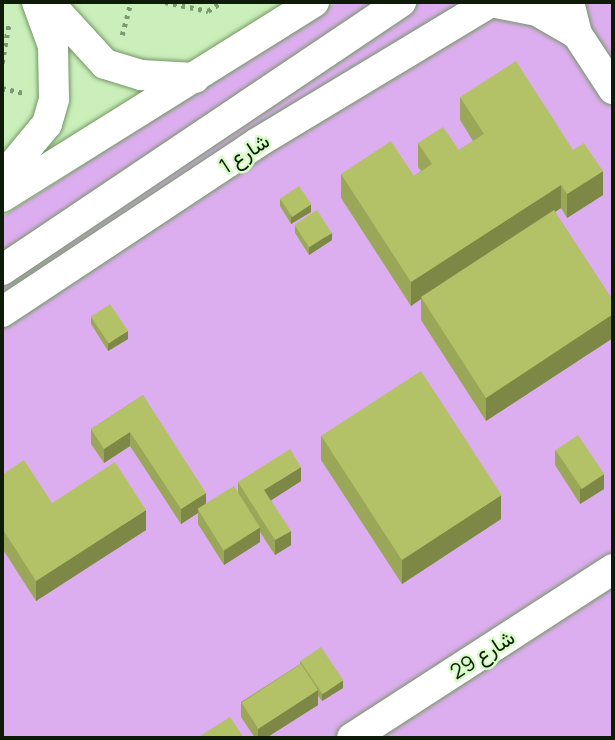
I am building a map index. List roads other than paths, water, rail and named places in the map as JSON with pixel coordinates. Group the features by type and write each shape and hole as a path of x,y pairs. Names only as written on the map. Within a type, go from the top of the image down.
{"street":[{"path":"48,2 105,64 141,75 195,78"},
{"path":"2,197 314,2"},
{"name":"شارع 1","path":"2,270 401,2"},
{"path":"491,2 537,11 578,34"},
{"name":"شارع 1","path":"2,312 257,143 491,2"},
{"path":"569,2 578,34 613,89"},
{"path":"2,178 47,124 54,99 53,46 24,8"},
{"name":"شارع 29","path":"352,738 392,728 613,569"}]}
